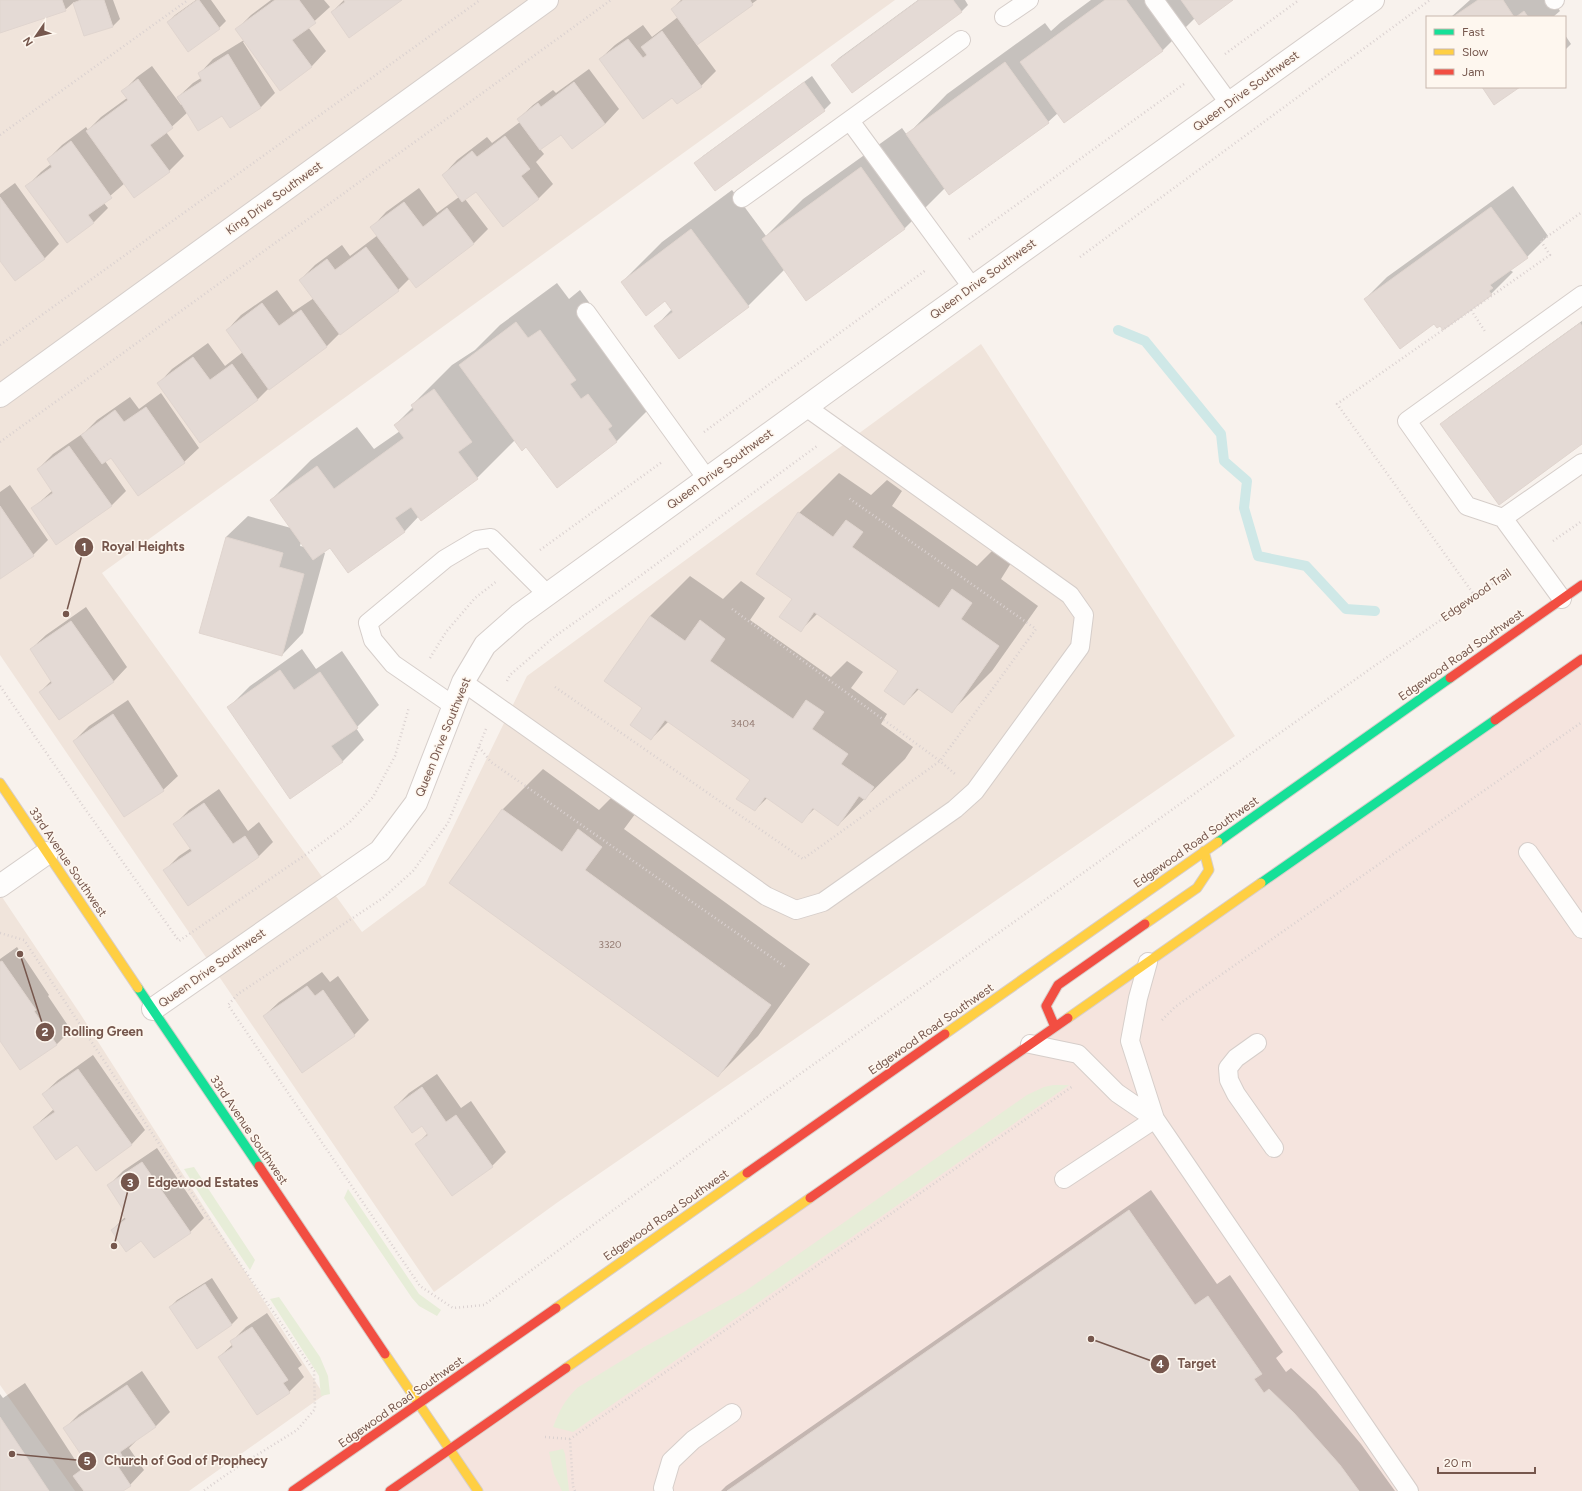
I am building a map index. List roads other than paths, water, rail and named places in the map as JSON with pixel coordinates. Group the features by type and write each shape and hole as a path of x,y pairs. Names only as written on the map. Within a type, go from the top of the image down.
{"main road":[{"name":"Edgewood Road Southwest","path":"293,1491 420,1404 1582,585"},
{"path":"390,1491 1582,659"},
{"name":"33rd Avenue Southwest","path":"0,783 478,1491"},
{"path":"1055,1027 1046,1006 1058,985 1197,888 1209,870 1204,851"}],"street":[{"name":"King Drive Southwest","path":"0,396 547,0"},
{"name":"Queen Drive Southwest","path":"153,1009 380,852 416,803 463,682 485,645 519,615 972,287 1373,0"},
{"path":"0,886 47,853"}],"lane":[{"path":"1004,17 1029,0"},
{"path":"1154,0 1229,103"},
{"path":"742,198 961,40"},
{"path":"850,120 972,287"},
{"path":"1562,599 1503,518 1467,506 1407,421 1582,295"},
{"path":"586,312 707,479"},
{"path":"463,682 766,896 796,910 823,902 955,809 975,791 1080,646 1084,615 1070,595 806,407"},
{"path":"1503,518 1582,463"},
{"path":"454,706 392,664 373,640 368,623 446,559 477,540 491,538 547,594"},
{"path":"1528,852 1582,929"},
{"path":"1148,962 1130,1041 1155,1119 1409,1491"},
{"path":"1257,1043 1236,1058 1228,1068 1229,1080 1236,1094 1274,1148"},
{"path":"1030,1044 1078,1054 1117,1093 1155,1119"},
{"path":"1064,1180 1155,1119"},
{"path":"664,1491 663,1488 671,1461 693,1440 732,1413"}],"waterway":[{"path":"1118,330 1145,341 1221,434 1224,461 1247,481 1244,508 1258,556 1306,566 1346,609 1375,611"}],"place":[{"name":"Royal Heights","path":"66,614"},
{"name":"Rolling Green","path":"20,954"},
{"name":"Edgewood Estates","path":"114,1246"},
{"name":"Target","path":"1091,1339"},
{"name":"Church of God of Prophecy","path":"12,1454"}]}
